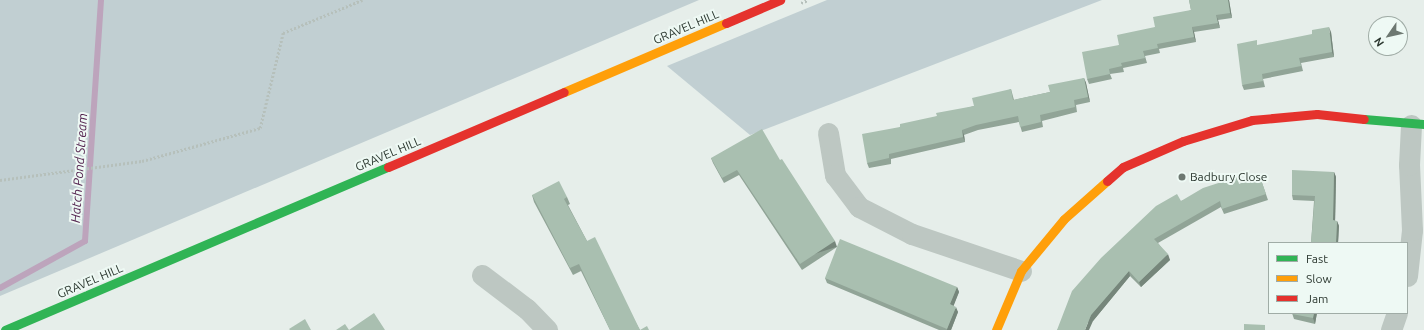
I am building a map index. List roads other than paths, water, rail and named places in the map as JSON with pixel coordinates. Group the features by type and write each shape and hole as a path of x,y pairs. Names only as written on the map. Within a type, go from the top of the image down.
{"main road":[{"name":"GRAVEL HILL","path":"5,330 780,0"},
{"path":"996,330 1021,272 1064,219 1123,167 1183,141 1252,120 1317,114 1418,124"}],"street":[{"path":"1408,267 1412,230 1409,165 1418,124"},
{"path":"828,134 835,175 859,207 912,234 1021,272"},
{"path":"482,275 527,309 547,330"},
{"path":"1391,330 1397,314"}],"waterway":[{"name":"Hatch Pond Stream","path":"0,288 85,241 101,0"}],"place":[{"name":"Badbury Close","path":"1182,177"}]}
